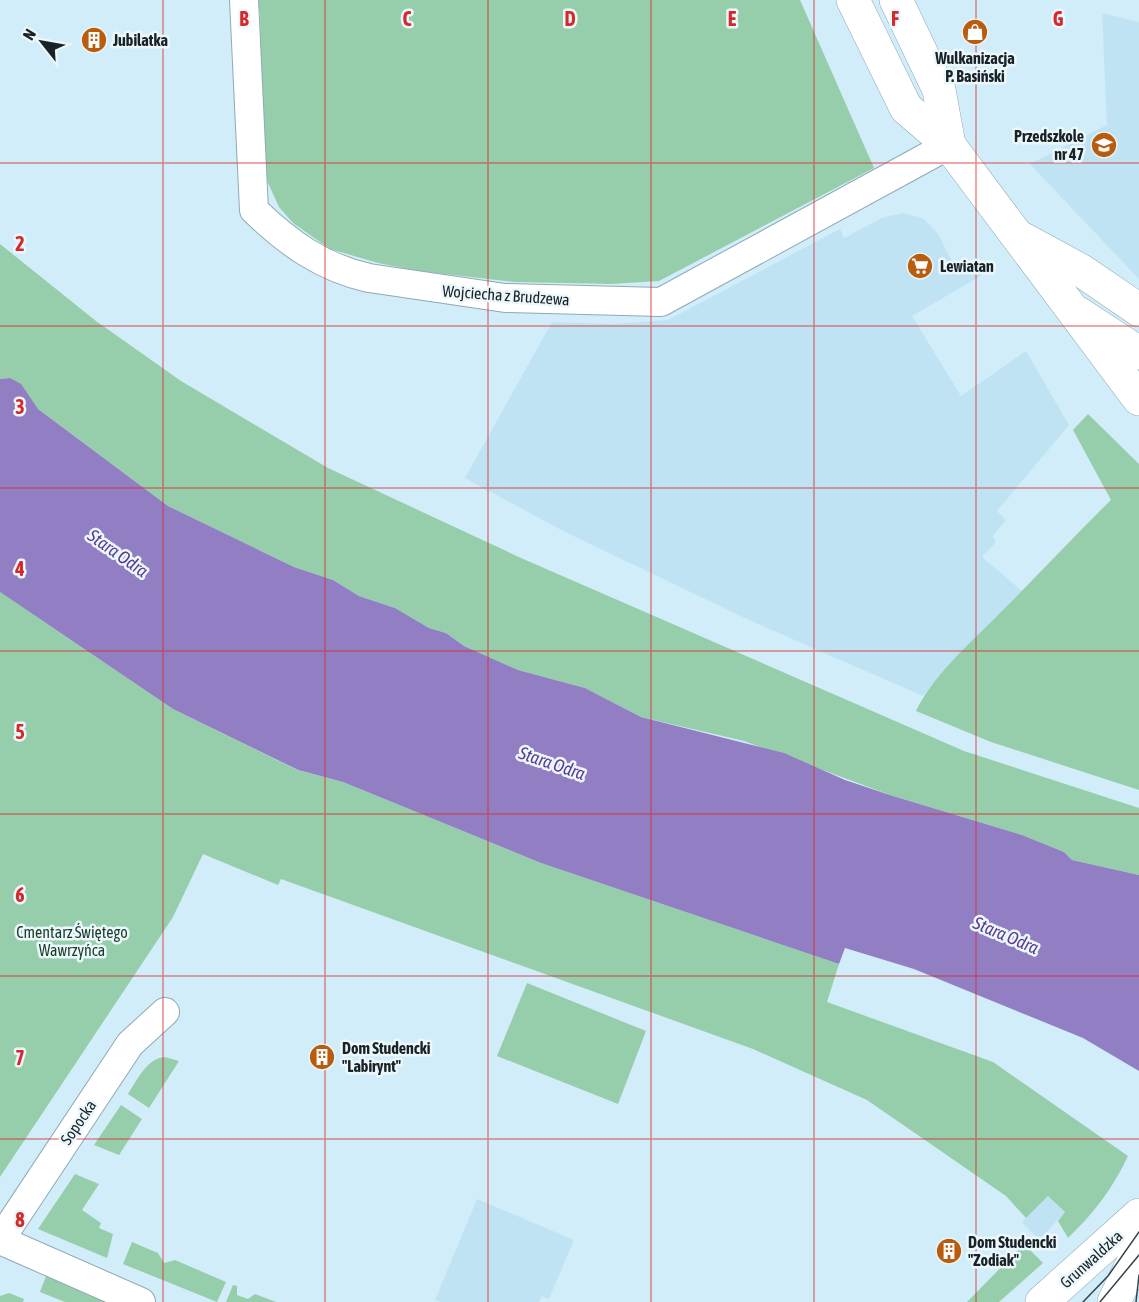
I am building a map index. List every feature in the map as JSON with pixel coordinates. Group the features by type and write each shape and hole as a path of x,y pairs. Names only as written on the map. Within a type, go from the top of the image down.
{"main road":[{"path":"853,0 906,108 949,145 1139,399"},
{"path":"896,0 939,90 949,145"},
{"path":"1016,234 1082,271 1139,310"},
{"path":"1071,309 1139,353"},
{"name":"Grunwaldzka","path":"1042,1302 1139,1215"},
{"name":"Grunwaldzka","path":"1114,1302 1139,1250"}],"street":[{"name":"Wojciecha z Brudzewa","path":"244,0 254,210 291,243 330,266 347,273 391,282 505,298 661,302 949,145"},
{"name":"Sopocka","path":"0,1240 130,1044 165,1012"},
{"path":"0,1240 141,1302"}],"shaded area":[{"name":"Przedszkole nr 47","path":"1102,13 1139,22 1139,279 1030,164 1107,125"},
{"path":"904,213 924,219 938,234 959,275 980,269 984,274 912,316 961,396 1026,351 1069,425 997,511 1006,520 993,536 996,542 982,557 1022,591 923,696 749,620 565,532 465,478 552,322 614,324 668,320 840,229 844,238 884,217"},
{"path":"1048,1196 1065,1212 1039,1240 1022,1222"},
{"path":"477,1199 574,1240 549,1299 542,1296 539,1302 441,1302 435,1300"}],"green space":[{"path":"257,0 800,0 874,168 659,281 611,284 515,282 419,271 378,263 330,249 293,223 279,207 268,183 263,158 260,13"},
{"path":"0,244 96,321 181,381 328,468 521,558 964,751 1139,808 1139,875 1072,860 1064,852 1022,835 893,796 744,741 641,717 585,688 518,670 464,646 446,633 429,628 395,608 359,596 333,580 294,567 168,506 38,409 10,378 0,379"},
{"path":"1088,414 1139,464 1139,790 991,742 916,711 934,683 956,656 1111,500 1073,430"},
{"name":"Cmentarz Świętego Wawrzyńca","path":"0,592 173,709 297,770 343,782 541,863 839,964 827,1002 993,1062 1128,1156 1122,1168 1102,1200 1068,1238 1058,1221 1065,1212 1048,1196 1026,1218 1006,1196 867,1100 753,1049 281,879 278,885 203,854 173,917 0,1177"},
{"path":"527,983 646,1031 618,1104 497,1056"},
{"path":"165,1057 179,1061 149,1108 128,1094 148,1065"},
{"path":"121,1105 142,1119 119,1155 94,1145"},
{"path":"75,1174 99,1184 82,1210 101,1223 99,1228 113,1234 107,1258 38,1229"},
{"path":"132,1242 158,1253 164,1263 175,1260 226,1282 217,1302 123,1264"},
{"path":"1024,1244 1043,1263 999,1302 967,1302"},
{"path":"46,1276 107,1302 65,1302 40,1292"},
{"path":"233,1285 237,1286 237,1295 248,1299 255,1294 276,1302 226,1302"},
{"path":"9,1293 24,1299 23,1302 0,1302 0,1296"}],"water":[{"name":"Stara Odra","path":"10,378 21,384 38,409 168,506 294,567 333,580 359,596 395,608 429,628 446,633 464,646 518,670 585,688 641,717 784,753 845,780 1022,835 1064,852 1072,860 1139,875 1139,1071 1083,1038 914,969 845,948 839,964 541,863 343,782 298,770 173,709 0,592 0,379"}],"tram line":[{"path":"1083,1302 1108,1276 1139,1232"},
{"path":"1100,1302 1139,1255"},
{"path":"1136,1302 1139,1275"}],"place":[{"name":"Wulkanizacja P. Basiński","path":"975,32"},
{"name":"Jubilatka","path":"94,40"},
{"name":"Przedszkole nr 47","path":"1104,145"},
{"name":"Lewiatan","path":"920,266"},
{"name":"Dom Studencki \"Labirynt\"","path":"322,1057"},
{"name":"Dom Studencki \"Zodiak\"","path":"949,1251"}]}
